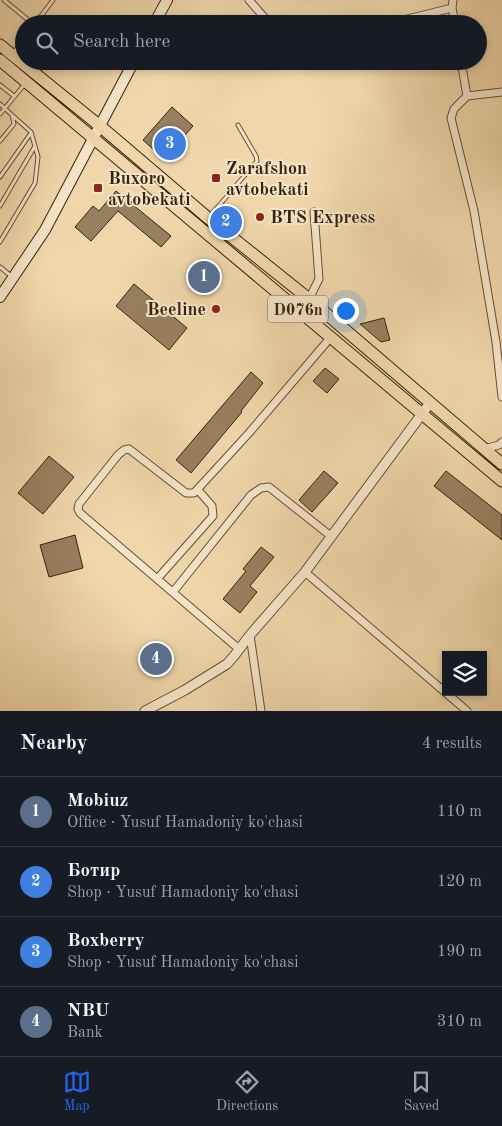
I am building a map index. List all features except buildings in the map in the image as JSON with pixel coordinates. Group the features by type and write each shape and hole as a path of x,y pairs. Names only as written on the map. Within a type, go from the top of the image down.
{"main road":[{"path":"159,15 167,0"},
{"name":"D076n","path":"0,45 15,57"},
{"name":"D076n","path":"0,60 502,481"},
{"name":"D076n","path":"31,70 208,218 309,299 502,464"},
{"path":"0,297 45,230 129,70"}],"street":[{"path":"249,0 262,15"},
{"path":"453,0 453,15"},
{"path":"423,15 452,8"},
{"path":"463,70 467,96"},
{"path":"502,92 467,96 454,109 451,118 474,212 496,342 502,398"},
{"path":"309,299 319,279 314,212"},
{"path":"240,649 80,513 78,509 79,504 118,455 126,450 133,451 186,493 192,494 198,490 249,433 331,337"},
{"path":"145,711 185,690 227,664 305,572 430,402"},
{"path":"484,449 499,446 502,442"},
{"path":"173,592 251,496 261,488 269,487 332,537"},
{"path":"158,578 212,516 212,506 198,490"},
{"path":"305,572 467,711"},
{"path":"250,635 261,711"}],"lane":[{"path":"4,0 23,15"},
{"path":"41,15 53,0"},
{"path":"12,55 15,51"},
{"path":"0,114 26,82"},
{"path":"0,85 14,96"},
{"path":"0,104 31,132 38,157 35,183 0,242"},
{"path":"0,141 14,124 12,115"},
{"path":"208,218 256,162 256,156 238,125"},
{"path":"0,177 31,132"},
{"path":"0,206 35,146"},
{"path":"0,266 13,278"}],"place":[{"name":"Boxberry","path":"170,144"},
{"name":"Zarafshon avtobekati","path":"216,178"},
{"name":"Buxoro avtobekati","path":"98,188"},
{"name":"BTS Express","path":"260,217"},
{"name":"Ботир","path":"226,222"},
{"name":"Mobiuz","path":"204,277"},
{"name":"Beeline","path":"216,309"},
{"name":"NBU","path":"156,659"}]}
